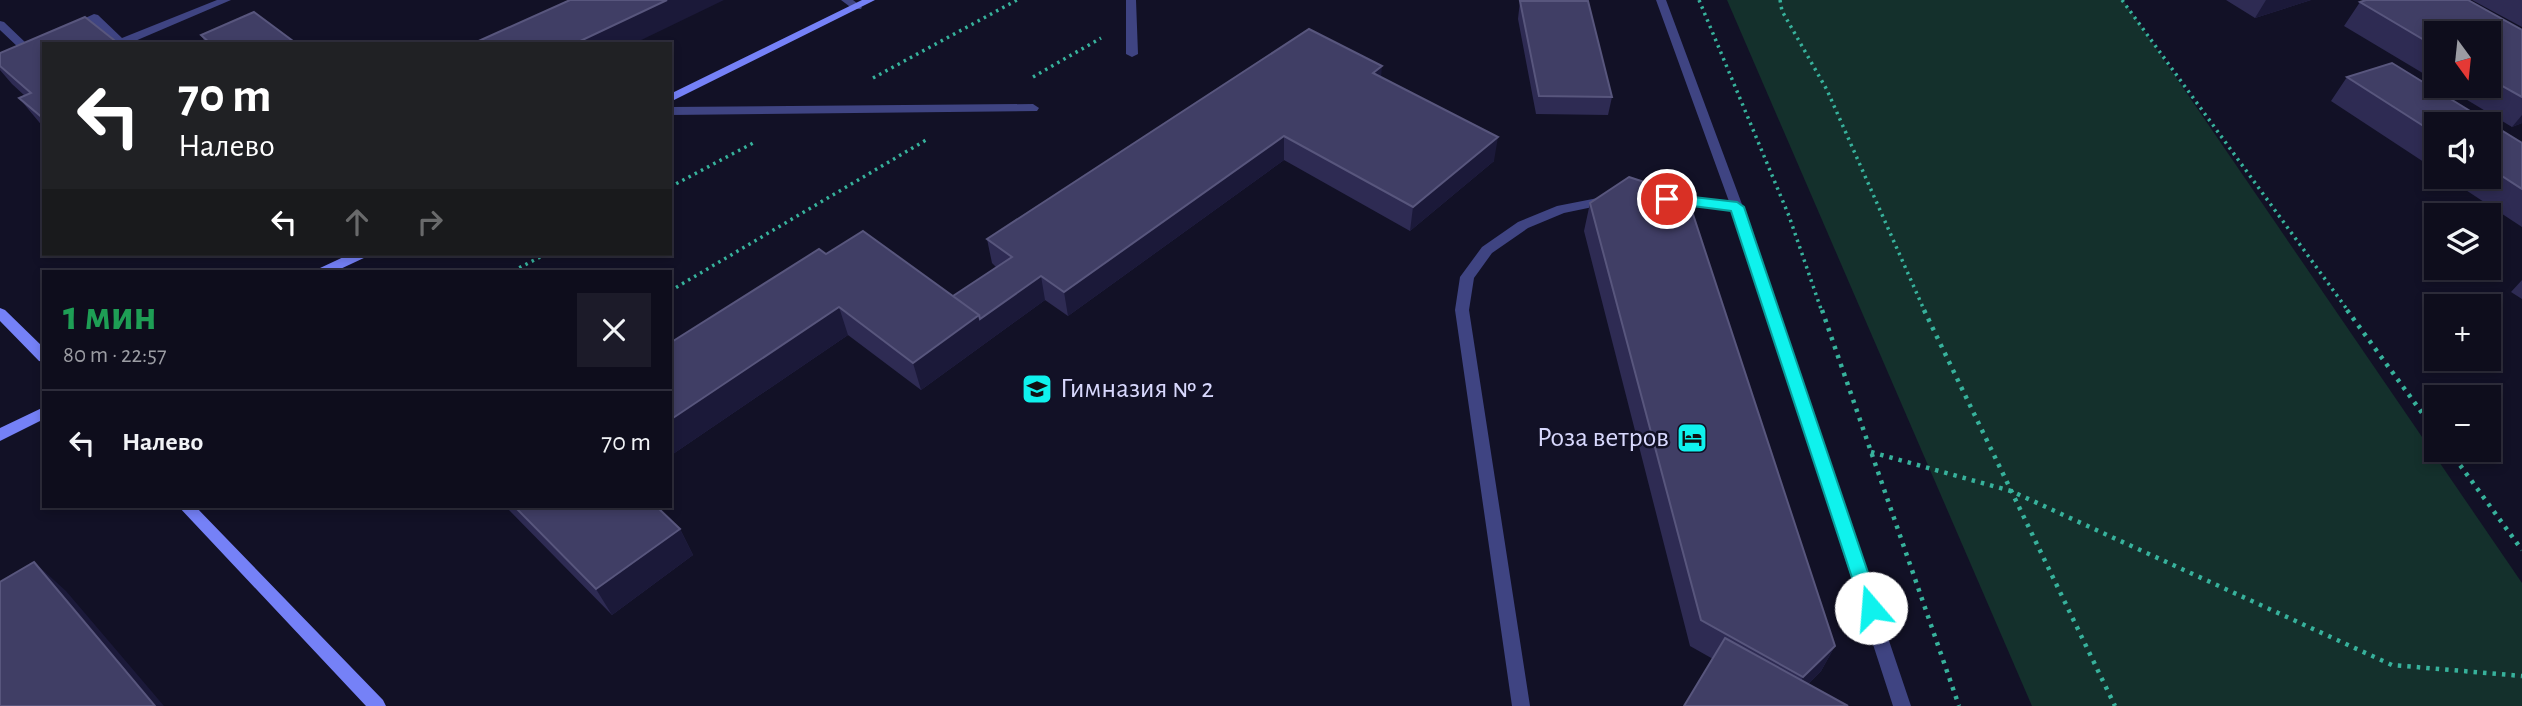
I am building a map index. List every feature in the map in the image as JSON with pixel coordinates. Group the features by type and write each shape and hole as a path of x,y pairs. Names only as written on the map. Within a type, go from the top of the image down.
{"street":[{"path":"122,42 226,0"},
{"path":"672,98 851,3 870,0"},
{"path":"1130,0 1132,54"},
{"path":"1661,0 1737,207 1902,706"},
{"path":"61,31 94,17 119,42"},
{"path":"0,24 18,48 38,40"},
{"path":"672,111 1033,108"},
{"path":"1656,199 1737,207"},
{"path":"1521,706 1462,310 1467,277 1487,250 1523,225 1561,209 1622,200"},
{"path":"328,270 356,256"},
{"path":"0,313 42,355"},
{"path":"0,435 42,413"},
{"path":"189,508 377,706"}],"path":[{"path":"672,186 1017,0"},
{"path":"1699,0 1788,216 1959,706"},
{"path":"1780,0 1782,11 1827,90 1929,321 2115,706"},
{"path":"2122,0 2424,415"},
{"path":"672,290 1108,34"},
{"path":"515,270 542,256"},
{"path":"1871,452 2011,491 2392,664 2522,676"},
{"path":"2458,462 2522,550"}],"green space":[{"path":"1727,0 2123,0 2424,440 2424,462 2439,462 2522,583 2522,706 2032,706"}],"building":[{"path":"570,0 667,0 578,42 476,42"},
{"path":"2468,0 2522,30 2522,97 2501,85 2501,21 2424,21 2424,40 2360,2"},
{"path":"1520,1 1588,1 1612,97 1539,96"},
{"path":"254,12 294,42 209,42 201,35"},
{"path":"85,17 116,42 42,42 42,117 19,98 31,93 0,66 0,53"},
{"path":"1309,29 1382,66 1373,73 1498,137 1413,207 1284,136 1064,292 1041,276 980,319 979,315 953,296 1012,257 987,239"},
{"path":"2392,63 2424,83 2424,98 2449,98 2472,112 2424,112 2424,126 2347,77"},
{"path":"2501,130 2522,143 2522,189 2501,175"},
{"name":"Роза ветров","path":"1629,177 1687,196 1835,646 1803,677 1701,620 1590,203"},
{"path":"863,231 979,315 913,363 839,307 672,419 672,342 819,249 826,254"},
{"path":"516,508 658,508 680,529 596,589"},
{"path":"34,562 155,706 0,706 0,582"},
{"path":"1725,638 1848,706 1684,706"}],"place":[{"name":"Гимназия № 2","path":"1037,389"},
{"name":"Роза ветров","path":"1692,438"}],"route":[{"path":"1667,199 1737,207 1871,608"}]}
